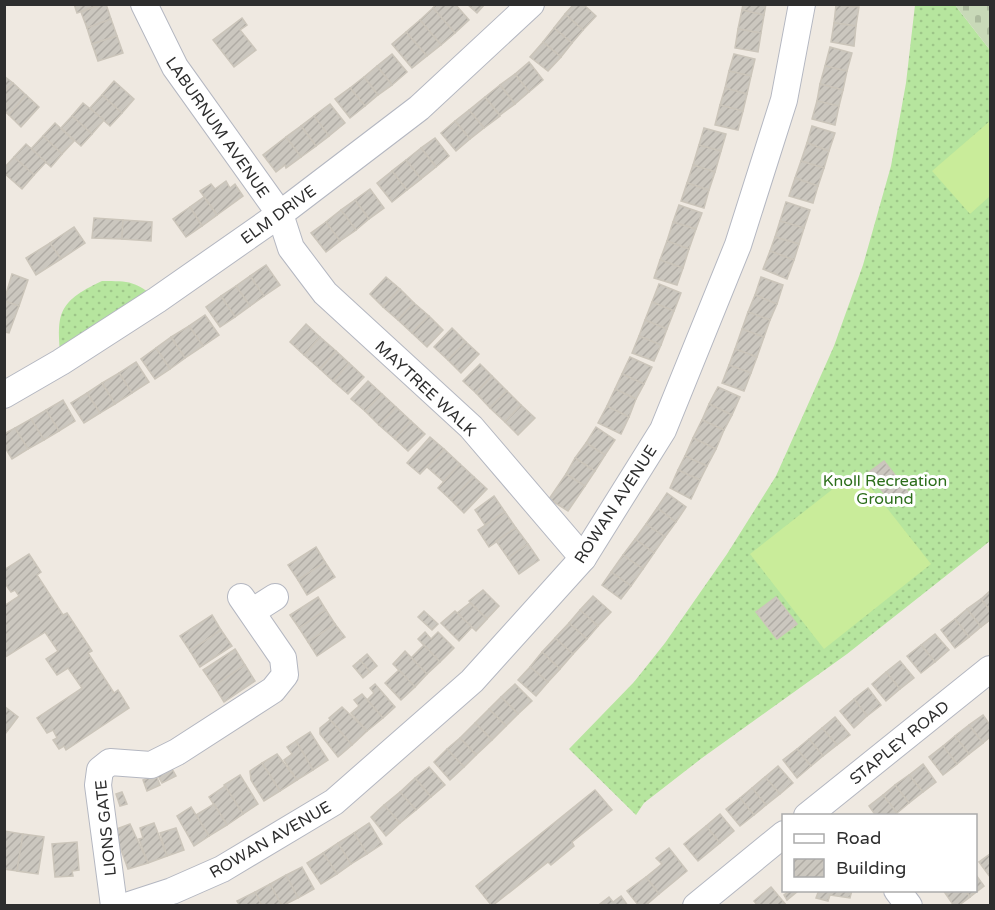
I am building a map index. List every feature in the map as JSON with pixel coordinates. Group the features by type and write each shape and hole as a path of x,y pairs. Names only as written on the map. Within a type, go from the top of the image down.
{"street":[{"name":"LABURNUM AVENUE","path":"144,4 165,49 190,92 280,214"},
{"name":"ELM DRIVE","path":"4,395 148,306 280,214 419,108 531,4"},
{"name":"ROWAN AVENUE","path":"126,906 172,891 222,869 334,802 472,681 583,558 663,430 738,245 784,100 802,4"},
{"name":"MAYTREE WALK","path":"280,214 291,248 325,293 471,427 583,558"},
{"name":"LIONS GATE","path":"114,906 98,785 100,770 110,762 150,765 177,752 273,690 285,675 283,658 247,604 275,597"},
{"name":"STAPLEY ROAD","path":"822,811 990,669"},
{"path":"696,906 782,835"},
{"path":"898,892 909,906"}],"green space":[{"name":"Knoll Recreation Ground","path":"915,5 955,5 990,50 990,541 847,654 702,758 644,803 636,815 569,749 634,682 665,643 727,554 776,476 834,346 863,265 891,166 906,83"},
{"path":"955,5 990,5 990,50"},
{"path":"990,121 990,196 970,214 932,171"},
{"path":"102,281 132,283 157,300 61,362 59,333 62,312 75,296"},
{"path":"857,470 931,564 824,649 750,554"}],"building":[{"path":"74,4 102,4 77,13"},
{"path":"106,4 111,19 87,28 81,12"},
{"path":"436,4 455,4 469,20 455,33 433,8"},
{"path":"467,4 485,4 477,13"},
{"path":"574,4 583,4 596,16 583,30 565,14"},
{"path":"743,4 766,4 764,15 742,10"},
{"path":"836,5 859,7 856,26 834,23"},
{"path":"433,8 455,33 441,45 420,20"},
{"path":"742,10 764,15 761,33 738,29"},
{"path":"565,14 583,30 572,43 554,28"},
{"path":"242,18 247,25 240,30 256,50 234,67 213,40"},
{"path":"111,19 117,36 92,44 87,28"},
{"path":"420,20 441,45 427,56 406,32"},
{"path":"834,23 856,26 854,46 831,42"},
{"path":"554,28 572,43 561,57 543,42"},
{"path":"738,29 761,33 758,52 735,48"},
{"path":"406,32 427,56 412,68 392,44"},
{"path":"117,36 123,53 98,61 92,44"},
{"path":"543,42 561,57 548,71 530,57"},
{"path":"830,47 852,53 847,71 825,66"},
{"path":"392,54 407,72 392,85 377,66"},
{"path":"734,54 755,59 751,76 729,71"},
{"path":"529,62 543,80 529,92 515,74"},
{"path":"377,66 392,85 378,95 364,77"},
{"path":"825,66 847,71 843,90 820,84"},
{"path":"729,71 751,76 747,94 725,88"},
{"path":"515,74 529,92 515,104 500,85"},
{"path":"4,76 13,83 4,92"},
{"path":"364,77 378,95 365,106 350,88"},
{"path":"114,81 134,99 122,113 102,95"},
{"path":"13,83 26,95 9,115 4,111 4,92"},
{"path":"820,84 843,90 839,106 817,101"},
{"path":"500,85 515,104 500,115 485,97"},
{"path":"350,88 365,106 350,118 335,99"},
{"path":"725,88 747,94 743,111 720,105"},
{"path":"26,95 39,107 21,127 9,115"},
{"path":"102,95 122,113 110,126 90,108"},
{"path":"485,97 500,116 484,128 469,110"},
{"path":"817,101 839,106 835,125 812,119"},
{"path":"83,103 104,120 92,134 72,116"},
{"path":"330,104 345,123 329,136 314,116"},
{"path":"720,105 743,111 738,130 715,125"},
{"path":"469,110 484,128 470,139 455,121"},
{"path":"72,116 92,134 81,146 61,128"},
{"path":"314,116 329,136 316,146 301,126"},
{"path":"455,121 470,139 456,151 441,133"},
{"path":"55,123 74,141 62,154 43,136"},
{"path":"301,126 316,146 301,157 286,137"},
{"path":"812,126 835,133 829,151 807,143"},
{"path":"704,128 726,134 721,151 699,145"},
{"path":"43,136 62,154 51,167 31,149"},
{"path":"286,137 301,157 276,172 263,155"},
{"path":"435,138 449,156 436,167 421,148"},
{"path":"807,143 829,151 824,168 801,161"},
{"path":"26,144 46,162 34,175 14,157"},
{"path":"699,145 721,151 715,172 693,165"},
{"path":"421,148 436,167 421,179 406,160"},
{"path":"14,157 34,175 22,189 4,173 4,168"},
{"path":"406,160 421,179 407,190 392,171"},
{"path":"801,161 824,168 818,186 795,178"},
{"path":"693,165 715,172 709,190 687,183"},
{"path":"392,171 407,190 392,202 377,183"},
{"path":"795,178 818,186 813,203 789,196"},
{"path":"226,181 230,188 235,184 243,196 217,215 200,191 211,184 215,189"},
{"path":"687,183 709,190 704,208 681,201"},
{"path":"370,189 384,208 369,219 355,200"},
{"path":"204,197 217,215 202,226 190,207"},
{"path":"355,200 369,219 356,230 341,210"},
{"path":"786,202 810,210 804,228 780,221"},
{"path":"679,205 702,213 696,229 673,222"},
{"path":"190,207 202,226 186,237 173,219"},
{"path":"341,210 356,230 340,241 326,222"},
{"path":"94,218 123,220 122,239 92,238"},
{"path":"123,220 152,222 151,241 122,239"},
{"path":"780,221 804,228 799,244 775,237"},
{"path":"326,222 340,241 326,252 311,233"},
{"path":"673,222 696,229 689,249 667,241"},
{"path":"74,227 85,243 61,259 50,243"},
{"path":"775,237 799,244 794,260 770,251"},
{"path":"667,241 689,249 683,268 660,260"},
{"path":"50,243 61,259 36,275 26,258"},
{"path":"770,251 794,260 787,279 763,269"},
{"path":"660,260 683,268 677,285 654,278"},
{"path":"266,265 280,285 264,296 250,276"},
{"path":"12,274 28,280 19,306 4,301"},
{"path":"250,276 264,296 250,306 236,286"},
{"path":"386,277 400,289 383,307 370,294"},
{"path":"761,277 783,285 777,304 755,295"},
{"path":"659,284 681,293 674,311 652,302"},
{"path":"236,286 250,306 235,317 221,296"},
{"path":"400,289 414,303 398,320 383,307"},
{"path":"755,295 777,304 770,320 748,312"},
{"path":"221,296 235,317 220,327 206,307"},
{"path":"4,301 19,306 9,333 4,332"},
{"path":"652,302 674,311 667,329 645,320"},
{"path":"414,303 429,316 412,333 398,320"},
{"path":"748,312 770,320 764,337 742,329"},
{"path":"205,315 219,335 203,346 189,326"},
{"path":"429,316 443,330 427,347 412,333"},
{"path":"645,320 667,329 661,345 639,336"},
{"path":"306,324 320,337 304,355 290,342"},
{"path":"189,326 203,346 185,358 171,337"},
{"path":"452,328 466,342 448,360 434,347"},
{"path":"742,329 764,337 757,357 735,349"},
{"path":"639,336 661,345 654,361 632,353"},
{"path":"171,337 185,358 170,369 156,348"},
{"path":"320,337 336,351 320,369 304,355"},
{"path":"466,342 479,354 461,373 448,360"},
{"path":"156,348 170,369 155,379 141,359"},
{"path":"735,349 757,357 751,373 729,365"},
{"path":"336,351 349,363 333,381 320,369"},
{"path":"630,357 652,367 644,384 622,374"},
{"path":"136,362 149,382 132,393 119,373"},
{"path":"349,363 364,377 348,394 333,381"},
{"path":"480,364 492,376 476,393 463,381"},
{"path":"729,365 751,373 744,391 722,383"},
{"path":"119,373 132,393 115,404 102,383"},
{"path":"622,374 644,384 636,399 615,389"},
{"path":"492,376 507,391 490,408 476,393"},
{"path":"368,381 382,394 365,411 351,399"},
{"path":"102,383 115,404 100,413 87,393"},
{"path":"718,387 740,397 732,415 709,404"},
{"path":"615,389 636,399 629,417 607,406"},
{"path":"507,391 521,405 505,422 490,408"},
{"path":"87,393 100,413 84,423 71,403"},
{"path":"382,394 396,407 379,425 365,411"},
{"path":"63,400 75,421 59,431 46,410"},
{"path":"709,404 732,415 724,430 702,420"},
{"path":"521,405 535,418 518,435 505,422"},
{"path":"607,406 629,417 621,434 598,423"},
{"path":"396,407 411,421 395,439 379,425"},
{"path":"46,410 59,431 44,440 31,419"},
{"path":"31,419 44,440 28,449 15,428"},
{"path":"702,420 724,430 716,449 693,438"},
{"path":"411,421 425,434 408,451 395,439"},
{"path":"596,427 615,440 605,455 586,443"},
{"path":"15,428 28,449 12,459 4,446 4,434"},
{"path":"430,437 444,449 420,474 407,463"},
{"path":"693,438 716,449 707,466 685,456"},
{"path":"586,443 605,455 595,471 575,458"},
{"path":"444,449 460,464 444,482 427,467"},
{"path":"685,456 707,466 700,480 678,470"},
{"path":"575,458 595,471 585,486 566,474"},
{"path":"884,461 909,493 893,505 868,473"},
{"path":"460,464 474,477 451,500 438,488"},
{"path":"678,470 700,480 691,499 670,488"},
{"path":"566,474 585,486 568,511 549,499"},
{"path":"474,477 487,489 464,513 451,500"},
{"path":"667,493 686,507 676,522 657,508"},
{"path":"494,496 505,512 485,525 475,510"},
{"path":"657,508 676,522 665,537 646,524"},
{"path":"505,512 516,528 489,547 478,530"},
{"path":"646,524 665,537 654,553 635,539"},
{"path":"516,528 528,544 508,558 496,541"},
{"path":"635,539 654,553 643,569 623,555"},
{"path":"528,544 539,560 519,574 508,558"},
{"path":"316,547 325,562 298,580 288,565"},
{"path":"29,554 41,572 37,575 63,615 67,613 92,651 88,653 114,693 118,690 129,708 66,750 64,746 59,749 53,740 57,738 53,730 47,733 37,718 82,688 68,668 57,675 46,659 58,651 45,632 4,658 4,606 19,596 15,590 11,592 4,582 4,570"},
{"path":"623,555 643,569 631,586 611,572"},
{"path":"325,562 335,577 307,595 298,580"},
{"path":"611,572 631,586 621,599 602,585"},
{"path":"483,590 499,606 487,619 469,601"},
{"path":"990,591 990,611 981,599"},
{"path":"593,596 611,612 598,626 580,610"},
{"path":"318,597 326,610 299,628 290,615"},
{"path":"776,597 797,624 777,639 756,612"},
{"path":"981,599 990,611 990,620 981,627 967,609"},
{"path":"470,603 487,619 476,631 457,613"},
{"path":"967,609 981,627 969,637 955,619"},
{"path":"326,610 335,624 308,642 299,628"},
{"path":"580,610 598,626 587,639 569,623"},
{"path":"424,611 438,624 432,630 418,617"},
{"path":"455,611 472,627 459,641 441,623"},
{"path":"212,615 221,630 190,651 180,636"},
{"path":"955,619 969,637 955,648 941,630"},
{"path":"569,623 587,639 573,654 555,638"},
{"path":"335,624 345,637 317,656 308,642"},
{"path":"221,630 232,646 200,667 190,651"},
{"path":"425,632 431,639 438,632 454,648 440,662 418,639"},
{"path":"935,634 949,650 935,662 921,645"},
{"path":"555,638 573,654 560,669 542,652"},
{"path":"424,645 440,662 427,674 411,658"},
{"path":"921,645 935,662 921,673 907,656"},
{"path":"235,649 245,665 214,686 203,670"},
{"path":"405,651 427,674 415,687 393,664"},
{"path":"542,652 560,669 548,682 530,667"},
{"path":"367,654 377,666 370,672 360,660"},
{"path":"360,660 370,672 363,678 353,666"},
{"path":"900,661 914,678 900,689 886,672"},
{"path":"245,665 255,681 224,702 214,686"},
{"path":"530,667 548,682 536,696 518,680"},
{"path":"399,670 415,687 401,700 385,683"},
{"path":"886,672 900,689 886,701 872,684"},
{"path":"375,684 395,707 383,718 367,700 374,693 370,688"},
{"path":"515,684 532,701 518,714 501,697"},
{"path":"868,688 881,705 867,716 854,699"},
{"path":"362,694 383,718 367,731 351,713 359,706 354,700"},
{"path":"501,697 518,714 506,726 489,709"},
{"path":"854,699 867,716 854,728 840,711"},
{"path":"4,706 18,717 5,734 4,733"},
{"path":"342,707 367,731 352,745 329,718"},
{"path":"489,709 506,726 492,740 475,723"},
{"path":"983,715 990,725 990,737 983,743 969,725"},
{"path":"835,717 850,735 837,745 822,728"},
{"path":"330,720 352,745 338,757 320,734 320,728"},
{"path":"475,723 492,740 476,755 460,738"},
{"path":"969,725 983,743 969,754 955,736"},
{"path":"822,728 837,745 823,756 809,739"},
{"path":"310,732 328,760 313,770 296,741"},
{"path":"955,736 969,754 957,764 943,746"},
{"path":"460,738 476,755 464,767 447,749"},
{"path":"809,739 823,756 811,766 797,749"},
{"path":"296,741 313,770 297,780 284,760 292,754 287,747"},
{"path":"943,746 957,764 943,775 929,757"},
{"path":"447,749 464,767 450,780 434,762"},
{"path":"797,749 811,766 797,778 783,760"},
{"path":"277,754 297,780 280,791 262,763"},
{"path":"262,763 280,791 264,801 251,780 250,771"},
{"path":"923,764 936,782 923,792 909,775"},
{"path":"778,766 793,783 780,794 765,777"},
{"path":"171,767 176,776 162,783 157,774"},
{"path":"429,767 445,785 431,797 415,778"},
{"path":"156,775 160,785 147,791 143,780"},
{"path":"240,775 258,804 243,814 224,785"},
{"path":"909,775 923,792 909,803 895,785"},
{"path":"765,777 780,794 766,805 752,788"},
{"path":"415,778 431,797 416,810 400,792"},
{"path":"895,785 909,803 897,813 883,795"},
{"path":"225,786 243,814 227,825 209,797"},
{"path":"752,788 766,805 754,815 740,798"},
{"path":"595,790 612,810 572,842 574,846 551,865 548,862 492,906 476,886"},
{"path":"122,792 127,804 120,806 116,794"},
{"path":"400,792 416,810 400,823 384,805"},
{"path":"883,795 897,813 875,814 869,806"},
{"path":"740,798 754,815 740,826 726,809"},
{"path":"214,804 227,825 209,836 196,815"},
{"path":"384,805 400,823 386,836 371,817"},
{"path":"191,807 209,836 194,846 177,816"},
{"path":"720,814 734,831 720,843 706,826"},
{"path":"154,823 167,856 148,863 139,839 143,838 140,828"},
{"path":"369,823 382,844 367,854 354,833"},
{"path":"130,824 148,863 128,869 114,830"},
{"path":"706,826 720,843 698,861 684,844"},
{"path":"176,828 184,850 167,856 160,833"},
{"path":"4,831 23,834 17,871 4,869"},
{"path":"354,833 367,854 351,864 338,843"},
{"path":"23,834 44,837 38,874 17,871"},
{"path":"77,842 79,870 72,871 73,876 55,877 52,844"},
{"path":"338,843 351,864 337,874 323,853"},
{"path":"669,848 687,871 659,894 646,877 662,864 656,858"},
{"path":"323,853 337,874 321,884 307,863"},
{"path":"990,854 990,877 979,862"},
{"path":"302,867 314,889 298,898 286,875"},
{"path":"286,875 298,898 282,906 270,884"},
{"path":"977,876 984,886 977,892"},
{"path":"646,877 659,894 645,906 639,906 627,891"},
{"path":"270,884 282,906 262,906 255,892"},
{"path":"771,887 787,906 758,906 754,901"},
{"path":"255,892 262,906 240,906 237,901"},
{"path":"788,892 797,892 787,900 784,895"},
{"path":"818,892 852,892 850,898 830,895 828,901 816,898"},
{"path":"944,892 966,892 970,897 958,906 954,906"},
{"path":"966,892 976,892 970,897"},
{"path":"621,896 628,906 600,904 609,897 613,902"}]}
